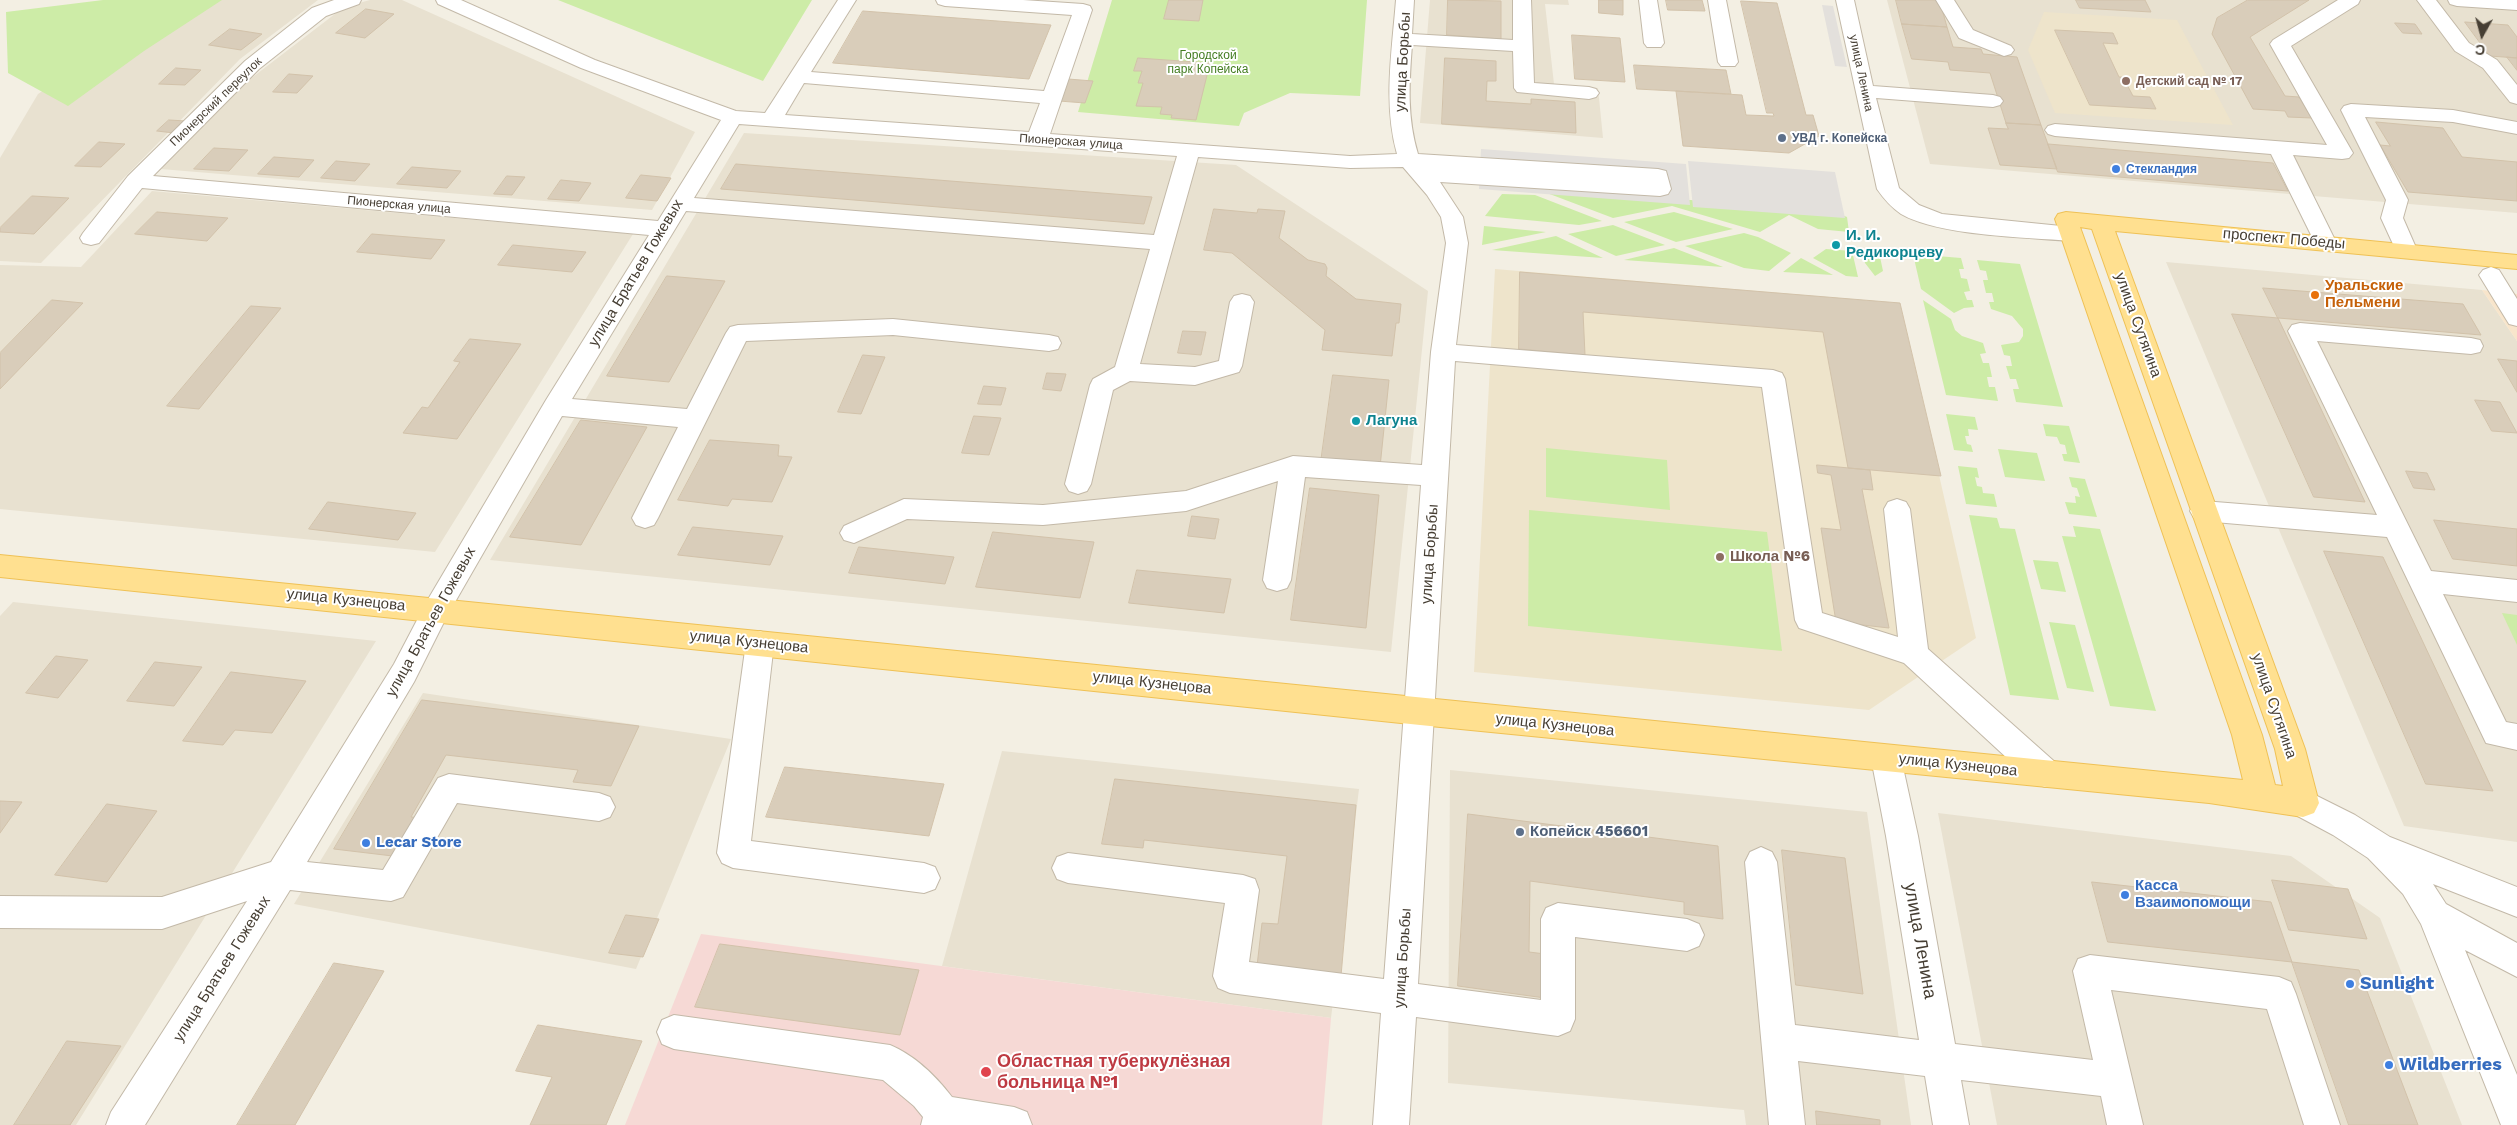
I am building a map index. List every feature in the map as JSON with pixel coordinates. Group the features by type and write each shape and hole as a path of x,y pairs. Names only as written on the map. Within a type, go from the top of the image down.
{"main road":[{"name":"проспект Победы","path":"2069,227 2517,277"},
{"path":"2069,227 2247,735 2262,796"},
{"name":"проспект Победы","path":"2104,230 2325,242 2517,262"},
{"name":"улица Сутягина","path":"2104,230 2290,749 2303,803"},
{"name":"улица Кузнецова","path":"0,566 1420,712 2045,773 2262,796 2303,803"}],"street":[{"name":"Пионерский переулок","path":"91,238 136,181 252,65 319,12 352,0"},
{"name":"Пионерская улица","path":"445,0 588,64 733,117 1415,167"},
{"path":"771,120 847,0"},
{"path":"945,0 1083,10 1038,140"},
{"name":"улица Борьбы","path":"1391,1125 1443,352 1457,243 1452,218 1436,191 1415,167 1400,129 1399,88 1405,0"},
{"path":"1522,0 1524,88 1589,93"},
{"path":"1648,0 1654,43"},
{"path":"1717,0 1728,62"},
{"name":"улица Ленина","path":"1845,0 1884,174"},
{"path":"1945,0 1966,34 2004,50"},
{"path":"2055,130 2342,152 2280,44 2351,0"},
{"path":"2426,0 2462,47 2490,64 2517,98"},
{"path":"2457,0 2517,4"},
{"path":"1403,39 1523,46"},
{"path":"798,77 1052,98"},
{"path":"1864,91 1993,101"},
{"path":"2406,250 2392,218 2397,200 2351,110 2452,116 2517,128"},
{"name":"улица Братьев Гожевых","path":"124,1125 282,874 404,673 436,610 555,406 733,117"},
{"path":"2279,148 2325,242"},
{"path":"1126,372 1189,151"},
{"path":"1415,167 1658,176 1660,189 1415,167"},
{"name":"проспект Победы","path":"1884,174 1888,189 1895,200 1921,216 1966,225 2069,227"},
{"name":"Пионерская улица","path":"136,181 663,229"},
{"path":"678,204 1162,243"},
{"path":"2491,275 2517,318"},
{"path":"1078,484 1102,386 1126,372 1195,376 1230,366 1242,302"},
{"path":"645,518 738,333 893,327 1049,344"},
{"path":"2472,346 2300,331 2394,528 2497,734 2517,737"},
{"path":"1443,352 1773,379 1809,620 1914,654 2045,773"},
{"path":"555,406 695,419"},
{"path":"854,533 904,509 1043,515 1186,500 1293,466 1435,476"},
{"path":"1277,580 1293,466"},
{"path":"1897,508 1914,654"},
{"path":"2204,511 2394,528"},
{"path":"2421,581 2517,590"},
{"path":"760,643 733,853 924,878"},
{"name":"улица Ленина","path":"1886,758 1951,1125"},
{"path":"0,912 162,913 282,874 391,886 449,788 599,807"},
{"path":"2303,803 2344,825 2379,848 2414,883 2434,914 2517,1119"},
{"path":"2379,848 2517,902"},
{"path":"1761,862 1787,1125"},
{"path":"1068,868 1243,890 1230,976 1558,1018 1558,919 1687,935"},
{"path":"2434,914 2517,960"},
{"path":"2125,1125 2090,971 2279,994 2322,1125"},
{"path":"674,1032 890,1063 927,1093 941,1119 1014,1125"},
{"path":"1778,1041 2115,1080"}],"shaded area":[{"path":"178,0 318,0 240,59 41,263 0,261 0,158 38,94"},
{"path":"370,0 402,0 695,132 652,210 161,169 245,83 344,7"},
{"path":"1430,0 1568,0 1569,5 1545,4 1554,84 1598,88 1603,138 1420,123"},
{"path":"1887,0 2517,0 2517,213 1930,164"},
{"path":"1822,5 1833,6 1847,67 1835,66"},
{"name":"Детский сад № 17","path":"2044,12 2177,20 2233,125 2055,113 2028,50"},
{"path":"744,133 1236,165 1428,291 1391,652 490,560"},
{"path":"1481,149 1686,164 1690,205 1479,189"},
{"path":"1688,161 1835,172 1845,218 1693,207"},
{"path":"152,191 633,234 435,552 0,509 0,265 81,267"},
{"path":"2166,262 2482,290 2517,341 2517,842 2404,826"},
{"name":"Школа №6","path":"1495,269 1900,303 1976,638 1869,710 1474,672"},
{"path":"2482,290 2517,294 2517,341"},
{"path":"13,602 376,641 76,1125 0,1125 0,616"},
{"path":"423,693 731,739 636,969 294,904"},
{"path":"1002,751 1359,789 1331,1018 942,966"},
{"path":"1450,770 1867,812 1911,1125 1746,1125 1744,1110 1448,1083"},
{"path":"1938,813 2291,856 2380,918 2462,1125 1997,1125"},
{"name":"Областная туберкулёзная больница №1","path":"701,934 1331,1018 1322,1125 625,1125"}],"green space":[{"path":"103,0 222,0 144,51 68,106 8,73 6,12"},
{"path":"558,0 812,0 763,81"},
{"name":"Городской парк Копейска","path":"1112,0 1367,0 1360,96 1290,93 1244,113 1239,126 1078,112"},
{"path":"1539,190 1827,209 1847,217 1849,232 1818,229 1789,215 1760,232 1672,206 1613,218"},
{"path":"1502,194 1535,195 1602,221 1579,225 1485,216"},
{"path":"1674,212 1733,229 1676,242 1624,222"},
{"path":"1613,225 1665,245 1616,256 1568,234"},
{"path":"1484,226 1546,232 1482,245"},
{"path":"1744,233 1758,237 1791,253 1769,271 1744,268 1685,246"},
{"path":"1556,236 1603,258 1492,250"},
{"path":"1674,248 1723,267 1624,260"},
{"path":"1826,249 1852,251 1858,277 1846,276 1813,258"},
{"path":"1863,251 1879,252 1883,271 1875,276 1865,263"},
{"path":"1913,254 1961,258 1964,269 1959,269 1961,278 1967,279 1970,291 1964,292 1967,300 1972,300 1974,307 1964,308 1954,313 1921,289"},
{"path":"1801,258 1833,275 1783,272"},
{"path":"1977,260 2020,264 2063,407 2016,402 2013,389 2019,389 2016,379 2010,379 2006,366 2012,366 2010,356 2004,355 2001,345 2019,342 2023,336 2023,329 2012,316 1991,309 1989,302 1994,302 1992,293 1986,293 1983,280 1988,280 1986,271 1980,270"},
{"path":"1923,300 1951,319 1955,330 1962,336 1983,343 1986,353 1980,354 1983,363 1989,363 1992,377 1987,377 1989,387 1995,387 1998,401 1946,395"},
{"path":"1946,414 1975,417 1978,430 1968,429 1969,436 1965,436 1967,444 1971,445 1973,452 1954,450"},
{"path":"2043,424 2069,426 2080,463 2064,461 2062,454 2067,454 2065,445 2060,444 2057,437 2046,436"},
{"path":"1546,448 1667,460 1670,510 1546,497"},
{"path":"1998,449 2037,453 2045,481 2005,477"},
{"path":"1958,466 1977,468 1979,478 1975,477 1977,486 1982,487 1983,493 1994,494 1997,507 1966,504"},
{"path":"2069,477 2085,479 2097,517 2069,514 2065,502 2076,503 2075,496 2080,497 2077,488 2072,487"},
{"path":"1529,510 1767,532 1782,651 1528,626"},
{"path":"1969,515 1997,518 2000,528 2015,529 2059,700 2010,695"},
{"path":"2073,526 2100,529 2156,711 2110,706 2062,536 2076,537"},
{"path":"2033,560 2058,562 2066,592 2041,589"},
{"path":"2502,613 2517,615 2517,645"},
{"path":"2049,622 2075,625 2094,692 2067,688"}],"building":[{"path":"1169,0 1203,0 1199,21 1164,19"},
{"path":"1448,0 1501,1 1501,39 1447,35"},
{"path":"1599,0 1623,0 1623,15 1599,13"},
{"path":"1666,0 1702,0 1705,11 1668,10"},
{"path":"1896,0 1935,0 1940,2 1947,27 1902,24"},
{"path":"2076,0 2145,0 2151,12 2080,8"},
{"path":"2248,0 2309,0 2250,37 2285,96 2299,97 2312,118 2288,117 2285,111 2253,109 2212,34 2217,18"},
{"path":"1741,1 1777,3 1806,115 1813,115 1819,136 1789,153 1683,146 1676,91 1742,95 1746,115 1774,116 1773,113 1767,113"},
{"path":"366,9 394,14 365,38 336,33"},
{"path":"863,11 1051,25 1029,79 833,63"},
{"path":"2465,22 2508,25 2517,37 2517,58 2490,56"},
{"path":"2395,23 2415,24 2422,34 2403,33"},
{"path":"1902,24 1947,27 1953,47 1981,49 1983,54 2017,57 2041,125 2006,123 1990,73 1950,70 1948,62 1912,59"},
{"path":"230,29 262,34 241,50 209,45"},
{"path":"2055,30 2113,33 2118,44 2103,43 2119,77 2123,77 2133,96 2150,97 2156,109 2090,105"},
{"path":"1572,35 1620,38 1625,82 1575,79"},
{"path":"2507,57 2517,58 2517,70"},
{"path":"1138,58 1210,63 1196,120 1171,118 1172,115 1160,114 1162,107 1136,106 1143,83 1138,83 1142,71 1134,71"},
{"path":"1445,58 1496,61 1496,81 1487,81 1486,101 1531,104 1531,99 1575,102 1576,133 1442,124"},
{"path":"1634,65 1726,70 1731,94 1637,89"},
{"path":"176,68 201,70 185,85 159,84"},
{"path":"289,74 313,76 297,93 273,92"},
{"path":"1068,79 1093,81 1085,103 1059,101"},
{"path":"169,120 186,121 174,133 157,131"},
{"path":"2376,122 2443,128 2462,157 2517,162 2517,201 2408,192 2380,145 2390,146"},
{"path":"2006,123 2041,125 2057,169 2000,165 1988,128 2008,129"},
{"path":"99,142 125,144 101,167 75,166"},
{"path":"2048,144 2273,163 2288,191 2058,172"},
{"path":"214,148 248,150 229,171 194,169"},
{"path":"274,157 314,160 299,177 258,174"},
{"path":"336,161 370,164 355,181 321,178"},
{"path":"736,164 1152,197 1144,224 721,189"},
{"path":"412,167 461,171 447,188 397,184"},
{"path":"641,175 671,178 657,201 626,198"},
{"path":"507,176 525,177 512,195 494,194"},
{"path":"561,180 591,183 579,201 548,199"},
{"path":"32,196 69,198 34,234 0,232 0,228"},
{"path":"1214,209 1257,213 1258,209 1285,211 1279,238 1308,260 1325,264 1327,268 1326,276 1356,299 1401,304 1399,323 1396,323 1392,356 1322,350 1325,330 1232,253 1204,250"},
{"path":"157,212 228,218 207,241 135,234"},
{"path":"372,234 445,240 431,259 357,252"},
{"path":"513,245 586,252 572,272 498,265"},
{"path":"1520,272 1900,303 1941,476 1848,468 1823,332 1583,312 1585,355 1519,349"},
{"path":"667,276 725,281 669,382 607,376"},
{"path":"2263,288 2463,304 2481,335 2278,318"},
{"path":"52,300 83,303 0,389 0,353"},
{"path":"251,306 281,308 199,409 167,406"},
{"path":"2232,314 2278,318 2365,502 2314,497"},
{"path":"1183,331 1206,332 1201,355 1178,353"},
{"path":"470,339 521,344 457,439 403,433 422,407 428,408 460,362 454,361"},
{"path":"863,355 885,357 861,414 838,412"},
{"path":"2498,359 2517,361 2517,392"},
{"path":"1047,373 1066,374 1061,391 1043,389"},
{"name":"Лагуна","path":"1333,375 1389,380 1380,467 1321,462"},
{"path":"984,386 1006,388 1001,405 978,404"},
{"path":"2475,400 2500,402 2517,433 2492,431"},
{"path":"974,416 1001,418 989,455 962,453"},
{"path":"581,420 647,427 581,545 510,537"},
{"path":"710,440 779,445 778,456 792,457 772,502 732,499 728,506 678,500"},
{"path":"1817,465 1870,470 1873,490 1862,489 1889,628 1836,622 1821,528 1841,530 1831,475 1818,473"},
{"path":"2406,471 2427,473 2435,490 2414,488"},
{"path":"1310,488 1379,495 1366,628 1291,620"},
{"path":"328,502 416,513 398,540 309,529"},
{"path":"1192,516 1219,519 1215,539 1188,536"},
{"path":"2434,520 2517,529 2517,566 2453,559"},
{"path":"693,527 783,536 770,565 678,555"},
{"path":"993,532 1094,542 1080,598 976,587"},
{"path":"859,547 954,557 945,584 849,573"},
{"path":"2324,551 2383,557 2493,791 2426,784"},
{"path":"1137,570 1231,579 1224,613 1129,603"},
{"path":"56,656 88,660 58,698 26,693"},
{"path":"155,662 202,667 174,706 127,701"},
{"path":"231,672 306,681 272,733 235,730 223,745 183,741"},
{"path":"422,700 639,726 611,786 573,782 578,770 446,755 411,817 423,818 401,857 334,849"},
{"path":"785,767 944,784 929,836 766,817"},
{"path":"1115,779 1356,805 1341,976 1257,966 1262,923 1278,924 1287,856 1144,840 1143,848 1102,844"},
{"path":"0,801 22,802 0,833"},
{"path":"107,804 157,811 107,882 55,875"},
{"path":"1468,814 1718,846 1723,919 1684,914 1684,902 1530,881 1529,952 1545,954 1545,998 1458,986"},
{"path":"1782,850 1845,858 1863,994 1796,985"},
{"path":"2272,880 2348,889 2367,939 2289,930"},
{"path":"2092,882 2271,902 2292,962 2108,942"},
{"path":"626,915 659,919 643,957 609,953"},
{"path":"720,944 919,970 900,1035 695,1007"},
{"path":"2292,962 2359,970 2418,1125 2349,1125"},
{"path":"334,963 384,971 295,1125 237,1125"},
{"path":"538,1025 642,1041 606,1125 530,1125 552,1077 516,1071"},
{"path":"67,1041 121,1046 70,1125 14,1125"},
{"path":"1816,1111 1880,1120 1880,1125 1817,1125"}],"place":[{"name":"Детский сад № 17","path":"2126,81"},
{"name":"УВД г. Копейска","path":"1782,138"},
{"name":"Стекландия","path":"2116,169"},
{"name":"И. И. Редикорцеву","path":"1836,245"},
{"name":"Уральские Пельмени","path":"2315,295"},
{"name":"Лагуна","path":"1356,421"},
{"name":"Школа №6","path":"1720,557"},
{"name":"Копейск 456601","path":"1520,832"},
{"name":"Lecar Store","path":"366,843"},
{"name":"Касса Взаимопомощи","path":"2125,895"},
{"name":"Sunlight","path":"2350,984"},
{"name":"Wildberries","path":"2389,1065"},
{"name":"Областная туберкулёзная больница №1","path":"986,1072"}]}
